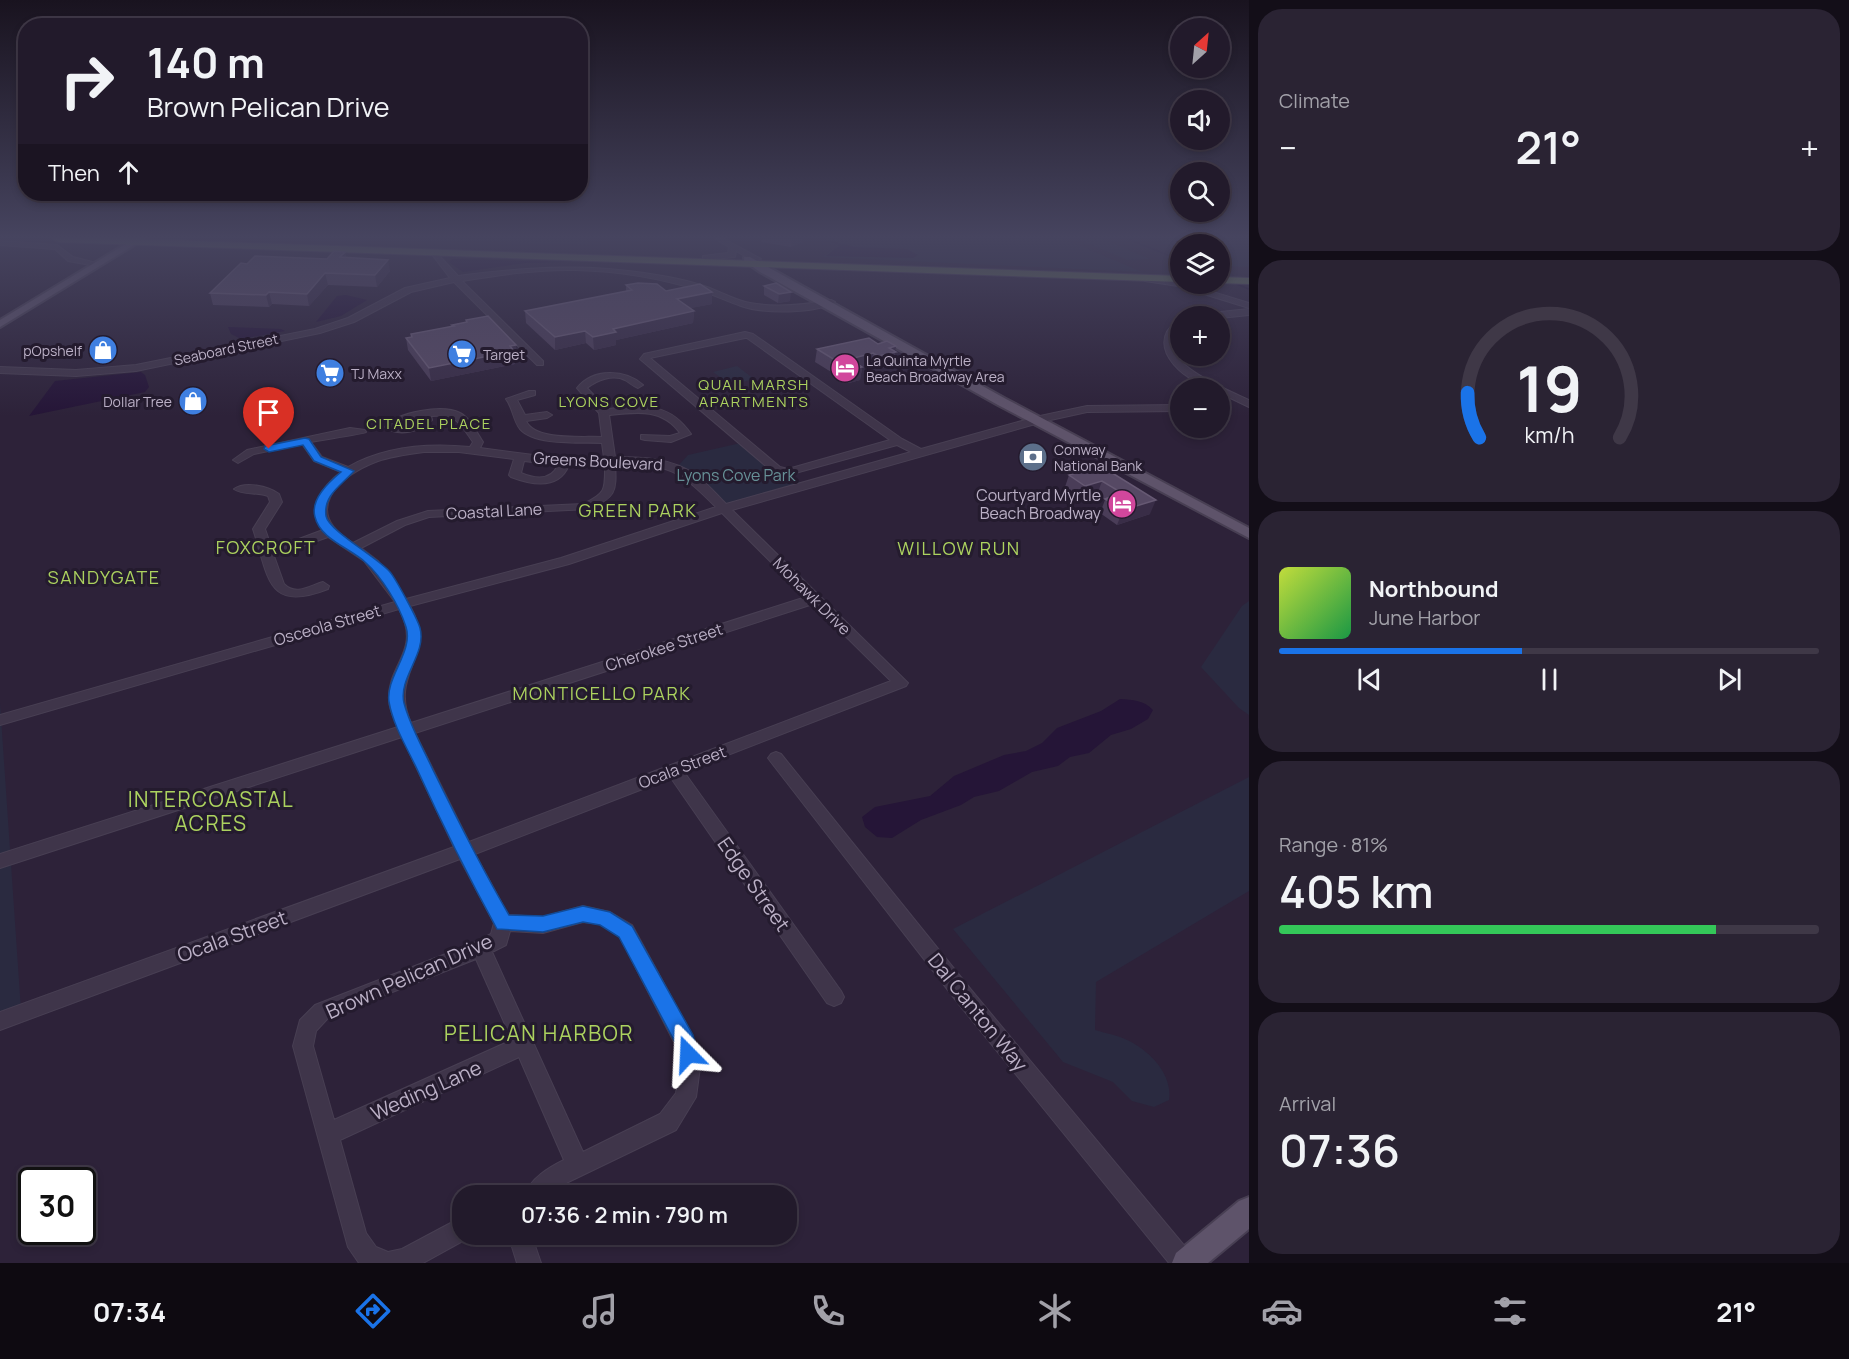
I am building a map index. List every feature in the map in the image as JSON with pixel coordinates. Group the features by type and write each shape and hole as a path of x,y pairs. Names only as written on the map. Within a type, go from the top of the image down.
{"main road":[{"path":"0,318 34,298"},
{"path":"0,324 40,298"},
{"path":"819,298 1249,534"},
{"path":"820,298 823,300"},
{"path":"1039,419 1249,526"},
{"path":"1185,1263 1249,1211"}],"street":[{"name":"Seaboard Street","path":"0,367 122,366 323,325 354,314 381,298"},
{"path":"476,298 540,363"},
{"name":"Seaboard Street","path":"740,298 755,304 784,306 823,300"},
{"path":"1220,298 1249,306"},
{"path":"1230,312 1249,312"},
{"path":"1230,319 1249,318"},
{"path":"898,441 788,472 777,470 645,359 647,356 745,335 750,336 898,441 918,452"},
{"path":"1170,339 1167,343 1170,355"},
{"path":"1182,366 1200,378"},
{"path":"638,385 624,377 597,378 585,382 582,388 604,412 649,410 670,414 686,434 672,439 645,436"},
{"path":"532,393 511,399 520,408 526,430 543,437 606,440"},
{"path":"1231,395 1249,404"},
{"path":"723,509 1039,419 1087,409 1170,408"},
{"path":"425,414 446,411 458,415 478,442 474,449"},
{"name":"Coastal Lane","path":"352,548 401,523 428,514 585,507 603,499 611,487 604,412"},
{"path":"522,418 547,415"},
{"path":"238,460 251,452 350,430 361,432"},
{"path":"305,441 318,459 348,471"},
{"name":"Greens Boulevard","path":"330,532 320,517 321,505 329,488 348,471 374,458 411,449 441,447 474,449 565,462 645,460 677,467 693,478 723,509"},
{"path":"520,457 515,476 529,481 553,480 563,471 565,462"},
{"path":"240,489 259,489 273,494 276,502 259,529 282,591 299,595 323,586"},
{"name":"Mohawk Drive","path":"723,509 901,683"},
{"name":"Osceola Street","path":"0,720 402,604 565,561 723,509"},
{"path":"269,554 330,532 367,557 386,575 414,629 411,654 399,682 396,700 407,730 463,851"},
{"name":"Cherokee Street","path":"0,861 814,599"},
{"name":"Ocala Street","path":"0,1021 463,851 901,683"},
{"name":"Dal Canton Way","path":"776,758 965,997 1185,1263"},
{"name":"Edge Street","path":"674,770 834,997"},
{"name":"Brown Pelican Drive","path":"452,1234 405,1260 388,1263 368,1256 356,1239 303,1046 307,1027 322,1011 481,949 500,939 503,923 463,851"},
{"path":"503,923 543,924 583,914 604,917 626,931 685,1042 690,1067 686,1097 669,1122 554,1177 546,1185"},
{"path":"481,949 578,1166"},
{"name":"Weding Lane","path":"328,1134 524,1045"},
{"path":"523,1245 529,1263"}],"green space":[{"path":"737,366 754,379 731,385 713,372"},
{"name":"Lyons Cove Park","path":"745,442 777,470 788,472 804,486 723,509 677,467 688,455"},
{"path":"1249,601 1249,715 1239,708 1201,667 1242,606"},
{"path":"0,703 21,1010 0,1018"},
{"path":"1249,777 1249,891 1096,982 1095,1030 1135,1044 1158,1064 1167,1081 1169,1100 1154,1107 1132,1101 1113,1082 1063,1062 953,929"}],"shaded area":[{"path":"335,298 367,300 341,316 316,322"},
{"path":"228,327 285,331 241,339 231,334"},
{"path":"141,372 145,375 149,387 145,392 29,416 55,381"},
{"path":"1120,699 1142,702 1153,710 1148,719 1131,729 1111,735 1089,753 1070,757 1058,766 1032,772 999,791 974,797 961,805 921,820 892,838 877,837 865,827 862,817 875,807 930,796 954,776 1004,755 1026,751 1042,743 1057,728 1101,711"}],"building":[{"path":"592,298 682,298 677,299 694,311 613,329 616,332 593,337 585,331 555,337 525,311"},
{"name":"Target","path":"488,316 516,345 510,346 514,351 429,368 406,338 412,337 411,334 454,326 452,325 467,322 466,320"},
{"path":"869,338 878,344 887,341 896,346 889,348 896,352 878,356 873,353 850,359 862,367 851,370 817,349"},
{"path":"1101,466 1156,500 1123,510 1105,499 1122,493 1102,481 1085,486 1069,475"}],"place":[{"name":"pOpshelf","path":"103,350"},
{"name":"Target","path":"462,354"},
{"name":"La Quinta Myrtle Beach Broadway Area","path":"845,368"},
{"name":"TJ Maxx","path":"330,373"},
{"name":"Dollar Tree","path":"193,401"},
{"name":"Conway National Bank","path":"1033,457"},
{"name":"Courtyard Myrtle Beach Broadway","path":"1122,504"}],"district":[{"name":"QUAIL MARSH APARTMENTS","path":"754,392"},
{"name":"LYONS COVE","path":"609,401"},
{"name":"CITADEL PLACE","path":"429,423"},
{"name":"GREEN PARK","path":"638,510"},
{"name":"FOXCROFT","path":"266,547"},
{"name":"WILLOW RUN","path":"959,548"},
{"name":"SANDYGATE","path":"104,577"},
{"name":"MONTICELLO PARK","path":"602,693"},
{"name":"INTERCOASTAL ACRES","path":"211,811"},
{"name":"PELICAN HARBOR","path":"539,1033"}],"route":[{"path":"269,449 305,441 318,459 348,471 329,488 321,505 320,517 330,532 367,557 386,575 414,629 411,654 399,682 396,700 407,730 463,851 503,923 543,924 583,914 604,917 626,931 685,1042 688,1054"}]}
